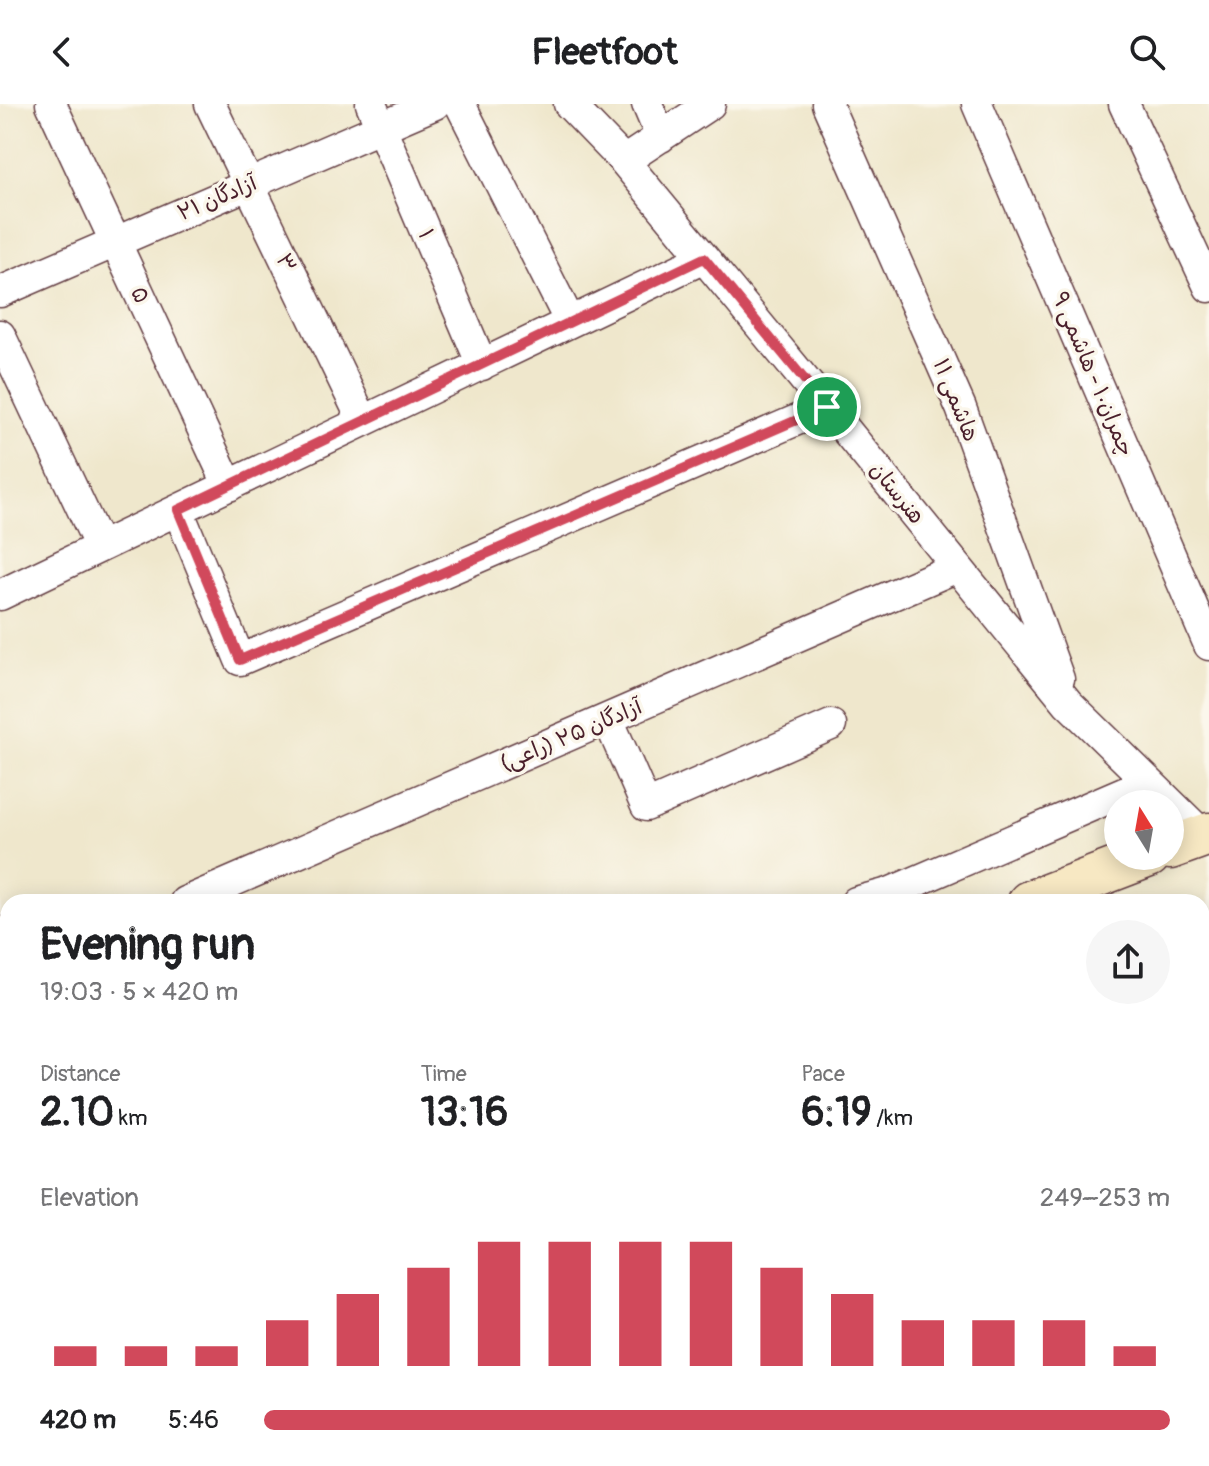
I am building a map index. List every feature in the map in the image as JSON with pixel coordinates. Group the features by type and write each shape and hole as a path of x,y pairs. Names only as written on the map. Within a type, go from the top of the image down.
{"street":[{"name":"۵","path":"51,104 229,486"},
{"name":"۳","path":"210,104 363,421"},
{"name":"آزادگان ۲۱","path":"0,292 248,184 376,116 435,104"},
{"path":"460,104 570,322"},
{"name":"هنرستان","path":"569,104 624,161 1068,703 1147,782 1194,839"},
{"path":"647,104 661,137"},
{"path":"624,161 710,104"},
{"name":"هاشمی ۱۱","path":"827,104 961,408 1068,703"},
{"name":"چمران۱۰ - هاشمی ۹","path":"977,104 1209,645"},
{"path":"1124,104 1209,287"},
{"name":"۱","path":"376,116 482,365"},
{"path":"1,593 704,258"},
{"path":"0,335 100,547"},
{"path":"178,510 240,660 827,407"},
{"name":"آزادگان ۲۵ (راعی)","path":"203,894 957,567"},
{"path":"608,719 646,806 831,725"},
{"path":"885,894 1147,782"},
{"path":"1050,894 1112,870"}],"route":[{"path":"704,258 827,407 240,660 178,510 704,258"}]}
